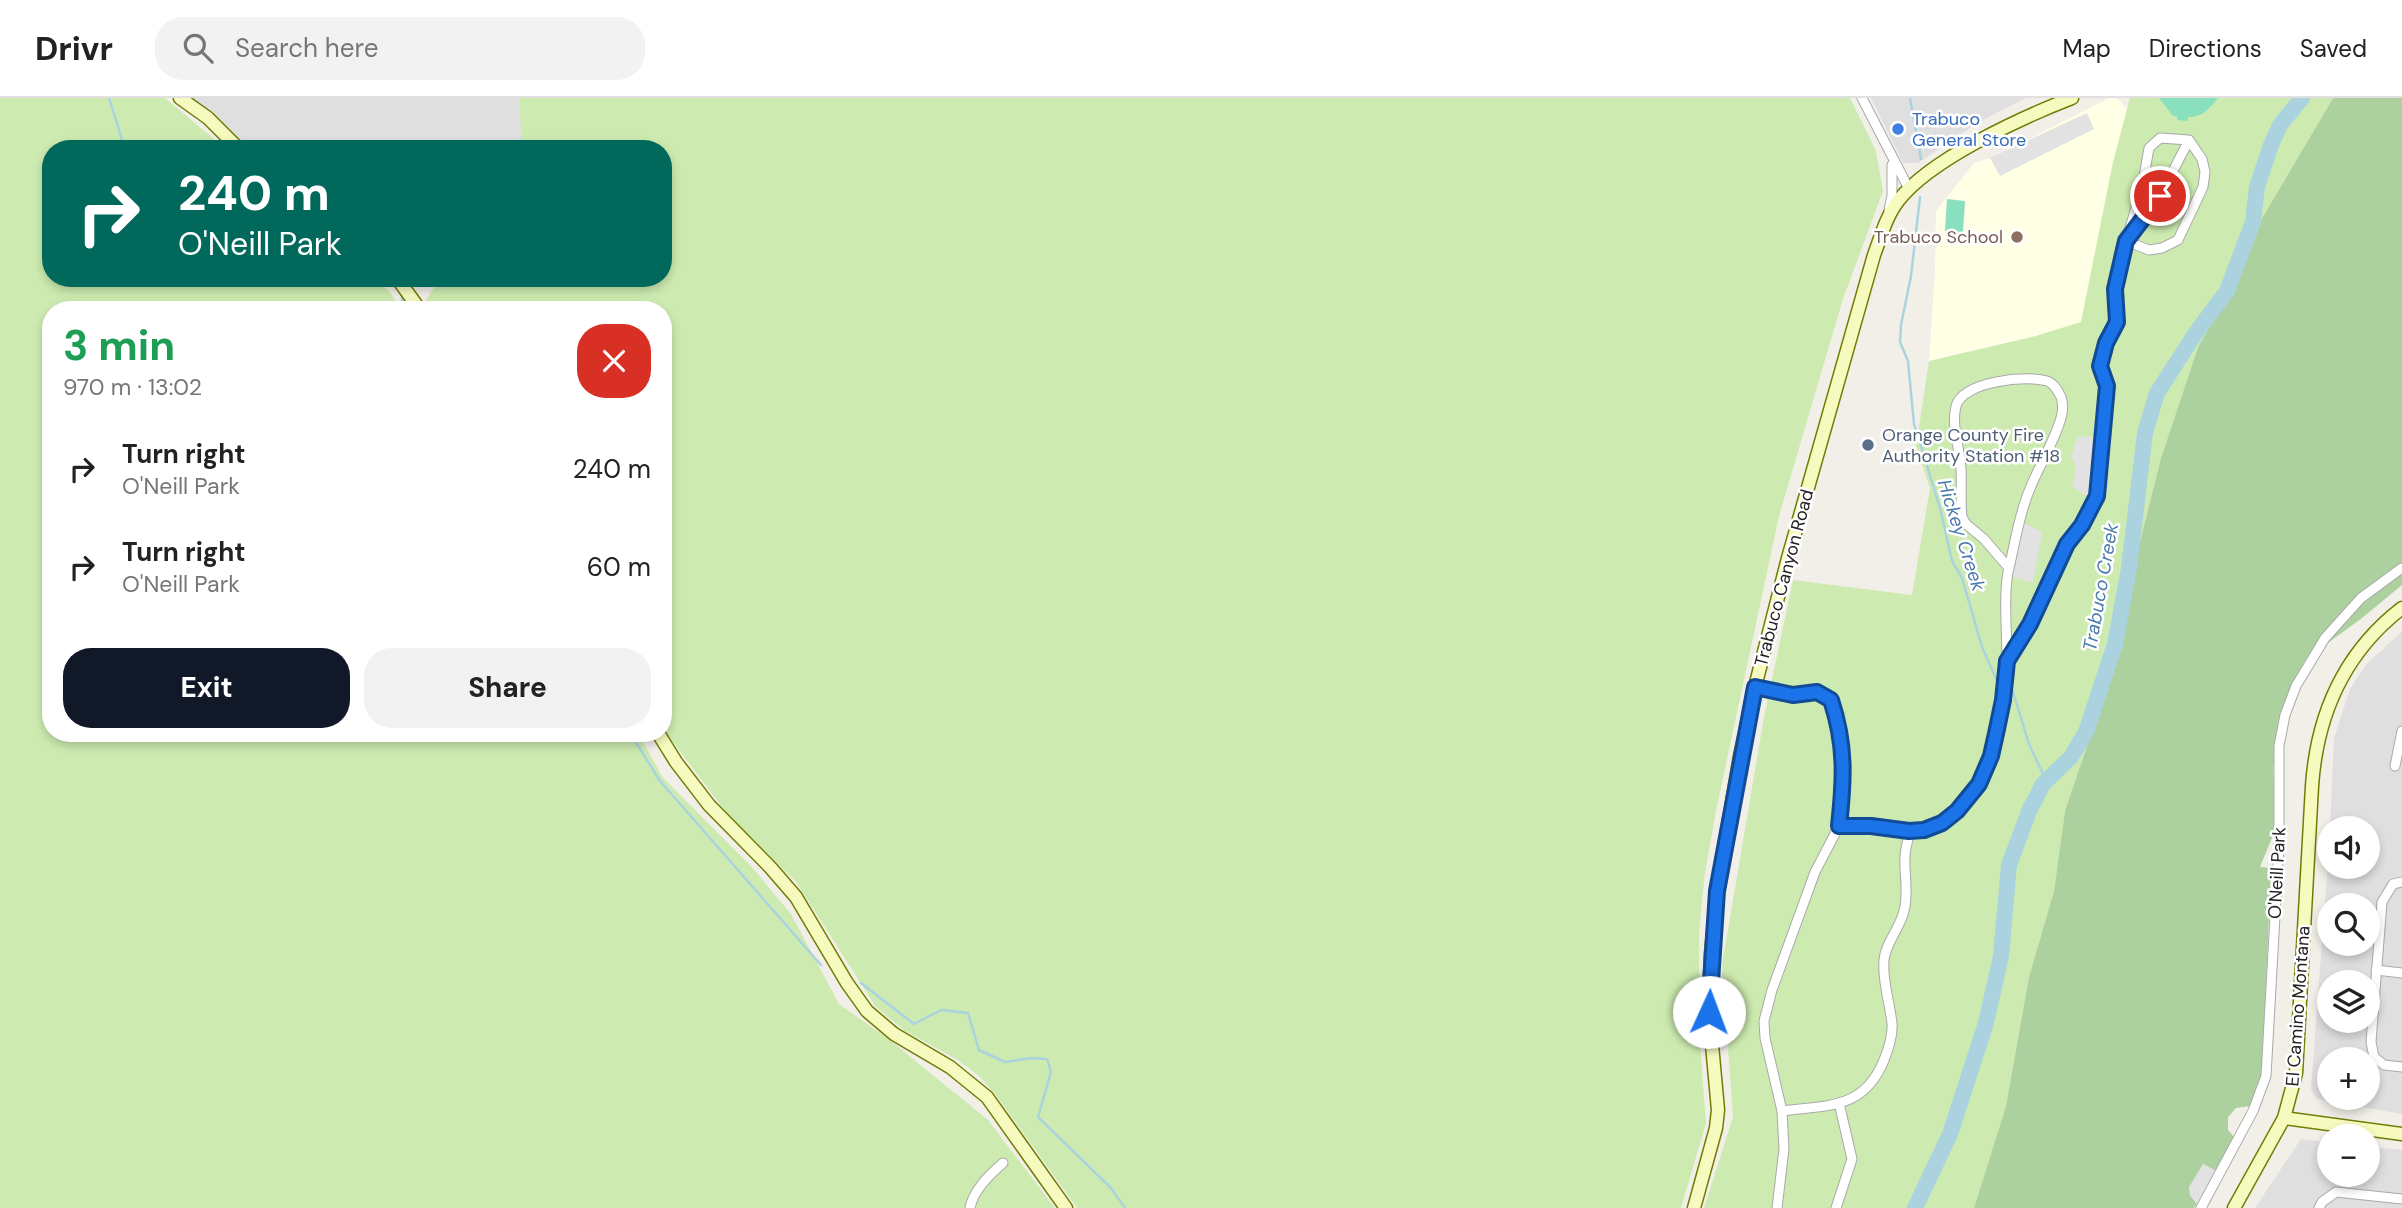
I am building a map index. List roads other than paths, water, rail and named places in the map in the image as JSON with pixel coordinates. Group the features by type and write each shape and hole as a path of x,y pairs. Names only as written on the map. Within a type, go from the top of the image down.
{"main road":[{"path":"180,98 208,118 230,140"},
{"name":"Trabuco Canyon Road","path":"1694,1208 1717,1128 1718,1110 1709,1012 1717,891 1755,687 1788,558 1874,255 1888,218 1909,189 1942,164 2012,123 2072,98"},
{"name":"El Camino Montana","path":"2234,1208 2284,1118 2293,1087 2298,1056 2312,786 2317,738 2327,708 2351,660 2374,632 2402,608"},
{"path":"664,742 681,770 709,805 771,867 796,897 847,983 867,1011 894,1034 950,1068 987,1097 1066,1208"},
{"path":"2284,1118 2402,1134"}],"street":[{"path":"1862,98 1909,189"},
{"path":"2007,661 2030,624 2067,544 2082,525 2097,496 2107,386 2100,366 2106,343 2117,322 2115,289 2142,188 2149,148 2160,138 2189,140"},
{"path":"2126,241 2149,250 2162,248 2178,240 2203,187 2205,172 2202,159 2189,140"},
{"path":"2126,241 2160,196 2189,140"},
{"path":"1888,218 1892,195 1891,156"},
{"path":"1839,826 1924,830 1942,823 1957,811 1979,784 1991,756 2006,681 2009,568 2028,494 2061,419 2062,399 2053,384 2047,381 2020,380 1977,386 1960,396 1956,407 1962,517 2009,568"},
{"name":"O'Neill Park","path":"2201,1208 2253,1111 2266,1076 2279,834 2279,746 2285,715 2296,686 2325,638 2361,598 2402,568"},
{"path":"1755,687 1793,695 1817,692 1831,700 1844,765 1839,826 1815,872 1772,990 1764,1021 1765,1038 1782,1111 1784,1149 1777,1208"},
{"path":"2395,766 2402,731"},
{"path":"1782,1111 1812,1110 1860,1096 1878,1076 1893,1026 1884,980 1884,957 1904,913 1907,896 1905,856 1909,831"},
{"path":"2376,970 2382,902 2398,883"},
{"path":"2380,970 2402,973"},
{"path":"2372,1033 2374,1057 2384,1065 2402,1067"},
{"path":"1836,1208 1852,1158 1839,1103"},
{"path":"970,1208 972,1199 994,1170 1003,1163"},
{"path":"2319,1208 2336,1192 2402,1199"}],"waterway":[{"path":"109,98 122,140"},
{"path":"1910,98 1921,159"},
{"name":"Trabuco Creek","path":"1915,1208 1950,1134 1986,1023 2001,956 2009,865 2030,809 2043,784 2071,757 2086,732 2115,644 2129,568 2145,433 2157,393 2227,291 2253,222 2257,187 2271,145 2280,125 2302,98"},
{"name":"Hickey Creek","path":"1920,197 1900,342 1908,361 1914,424 1940,508 1952,561 1962,578 1982,647 1998,683 2013,692 2029,744 2043,774 2043,784"},
{"path":"402,297 402,301"},
{"path":"636,742 660,781 821,965"},
{"path":"861,983 914,1024 941,1010 968,1013 979,1050 1005,1062 1031,1058 1047,1059 1051,1072 1038,1117 1111,1188 1125,1208"}],"place":[{"name":"Trabuco General Store","path":"1898,129"},
{"name":"Trabuco School","path":"2017,237"},
{"name":"Orange County Fire Authority Station #18","path":"1868,445"}]}
